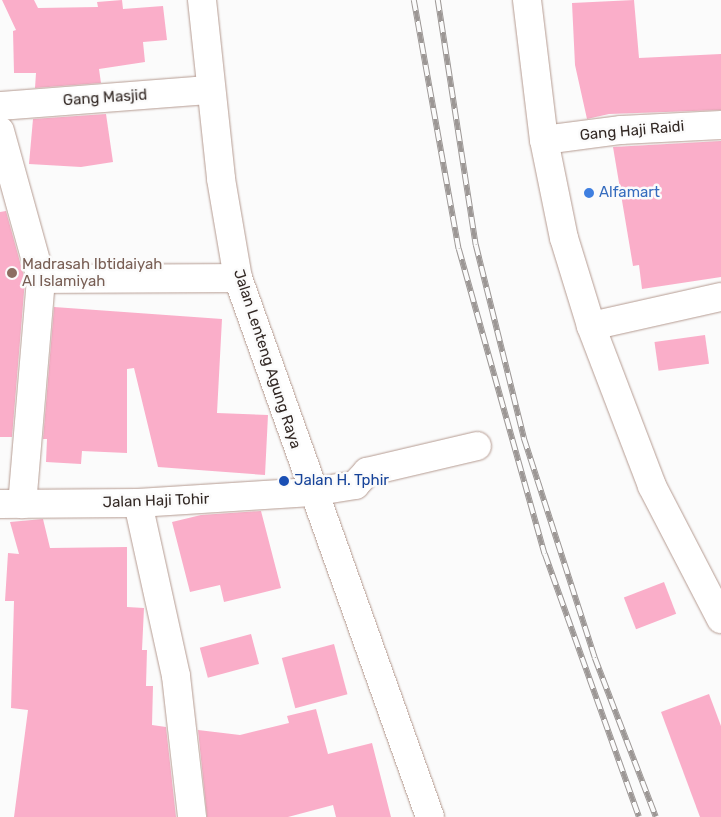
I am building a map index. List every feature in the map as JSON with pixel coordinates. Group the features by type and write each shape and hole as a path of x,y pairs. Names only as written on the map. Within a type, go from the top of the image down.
{"street":[{"name":"Jalan Lenteng Agung Raya","path":"202,0 210,90 238,278 312,492 430,817"},
{"path":"526,0 544,140 564,238 591,326 652,486 721,619"},
{"name":"Gang Masjid","path":"0,106 210,90"},
{"name":"Gang Haji Raidi","path":"544,140 621,130 721,125"},
{"path":"0,131 41,279 11,504"},
{"path":"41,279 238,278"},
{"path":"591,326 721,297"},
{"name":"Jalan Haji Tohir","path":"11,504 138,504 312,492 356,485 367,472 477,446"},
{"path":"138,504 176,676 192,817"}],"building":[{"path":"2,0 34,0 38,8 98,7 97,2 122,0 123,9 163,6 167,40 143,42 145,62 99,69 101,83 35,88 36,73 14,73 13,31 16,30"},
{"path":"634,0 639,58 721,54 721,110 609,114 587,119 575,65 572,3"},
{"path":"106,114 113,162 81,167 29,164 33,119"},
{"path":"721,141 721,277 642,289 639,265 633,266 613,147"},
{"path":"6,211 25,280 12,437 0,437 0,212"},
{"path":"54,307 222,319 217,413 268,415 265,475 158,467 134,368 127,369 127,453 82,451 81,464 46,462 47,439 43,439"},
{"path":"705,335 709,364 659,371 654,342"},
{"path":"261,511 281,588 224,602 220,585 190,592 172,522 201,515"},
{"path":"43,519 50,548 127,547 127,607 144,608 142,650 147,650 146,686 153,686 152,725 166,727 176,817 14,817 28,710 11,708 14,601 5,601 8,553 19,554 10,522"},
{"path":"664,582 676,614 636,629 624,597"},
{"path":"251,634 259,664 208,678 200,648"},
{"path":"334,644 347,694 295,708 282,658"},
{"path":"709,694 721,726 721,817 700,817 661,712"},
{"path":"316,709 328,754 372,743 391,817 336,817 333,805 288,817 207,817 198,730 240,735 289,723 287,716"}],"railway":[{"path":"414,0 459,249 545,554 639,817"},
{"path":"438,0 476,245 524,438 595,658 656,817"}],"place":[{"name":"Alfamart","path":"589,193"},
{"name":"Madrasah Ibtidaiyah Al Islamiyah","path":"12,273"},
{"name":"Jalan H. Tphir","path":"284,481"}]}
